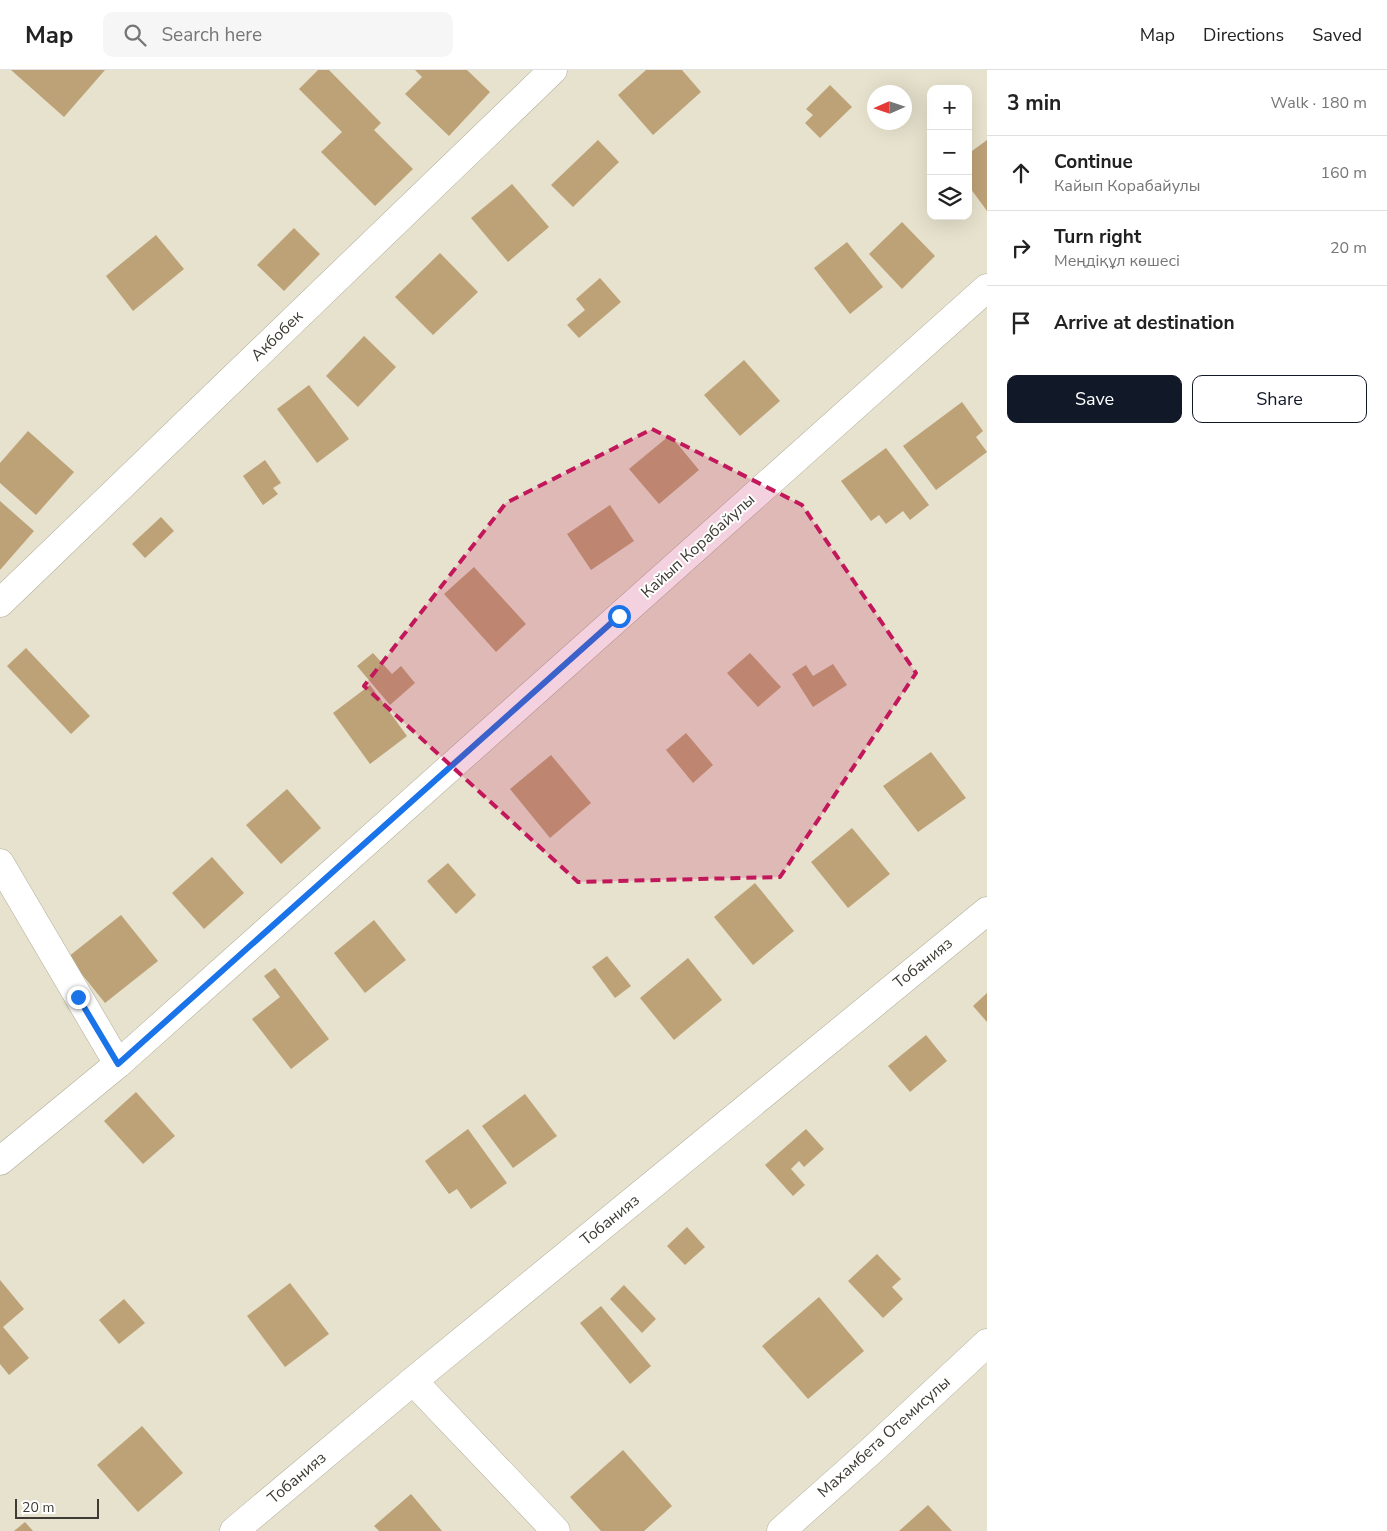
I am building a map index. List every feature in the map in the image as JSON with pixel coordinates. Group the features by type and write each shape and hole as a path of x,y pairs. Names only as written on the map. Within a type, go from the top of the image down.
{"street":[{"name":"Акбобек","path":"0,603 554,70"},
{"name":"Кайып Корабайулы","path":"0,1161 118,1064 987,288"},
{"path":"0,863 118,1064"},
{"name":"Тобанияз","path":"234,1531 413,1381 987,911"},
{"name":"Махамбета Отемисулы","path":"781,1531 871,1451 987,1343"},
{"path":"413,1381 556,1531"}],"highlighted area":[{"path":"652,429 802,505 916,673 780,877 578,882 364,686 506,503"}],"building":[{"path":"11,70 105,70 64,117"},
{"path":"318,70 329,70 381,123 374,130 413,169 375,206 321,152 342,132 299,89"},
{"path":"415,70 467,70 490,92 449,136 405,94 422,77"},
{"path":"646,70 682,70 701,92 653,135 618,95"},
{"path":"830,85 852,107 820,138 805,123 813,115 806,109"},
{"path":"598,140 619,162 573,207 551,185"},
{"path":"987,140 987,211 972,190 972,151"},
{"path":"512,184 549,227 508,262 471,218"},
{"path":"902,222 935,256 902,289 869,254"},
{"path":"294,228 320,254 284,291 257,265"},
{"path":"156,235 184,269 133,311 106,276"},
{"path":"847,242 883,287 850,314 814,268"},
{"path":"440,253 478,292 433,335 395,297"},
{"path":"600,278 621,302 579,338 567,325 585,310 576,299"},
{"path":"364,336 396,367 358,407 326,376"},
{"path":"744,360 780,401 740,436 704,395"},
{"path":"309,385 349,439 317,463 277,409"},
{"path":"962,402 983,431 976,437 987,452 936,490 903,446"},
{"path":"28,431 74,472 36,515 0,483 0,463"},
{"path":"670,435 699,470 659,504 629,469"},
{"path":"886,448 929,505 910,520 903,511 886,524 879,515 871,521 841,481"},
{"path":"265,460 281,483 273,488 278,494 263,505 243,476"},
{"path":"0,501 34,531 0,570"},
{"path":"610,505 634,541 591,570 567,534"},
{"path":"161,517 174,531 145,558 132,544"},
{"path":"474,567 526,624 496,652 444,594"},
{"path":"26,648 90,716 71,734 7,666"},
{"path":"373,653 392,674 401,666 415,683 390,705 357,666"},
{"path":"750,653 781,687 758,707 727,673"},
{"path":"833,664 847,685 813,707 792,674 806,665 813,676"},
{"path":"370,685 407,736 370,764 333,713"},
{"path":"686,733 713,765 693,783 666,750"},
{"path":"931,752 966,798 918,832 883,786"},
{"path":"551,755 591,803 550,838 510,789"},
{"path":"287,789 321,828 281,864 246,825"},
{"path":"852,828 890,874 848,908 811,862"},
{"path":"212,857 244,893 204,929 172,893"},
{"path":"448,863 476,895 456,914 427,881"},
{"path":"755,883 794,931 753,965 714,917"},
{"path":"121,915 158,961 105,1003 68,957"},
{"path":"374,920 406,960 365,993 334,953"},
{"path":"607,956 631,986 615,998 592,967"},
{"path":"688,958 722,1000 674,1040 640,998"},
{"path":"275,968 329,1039 291,1069 252,1019 280,997 264,976"},
{"path":"987,993 987,1022 973,1006"},
{"path":"926,1035 947,1061 910,1092 888,1066"},
{"path":"136,1092 175,1136 143,1164 104,1121"},
{"path":"525,1094 557,1136 513,1168 482,1126"},
{"path":"468,1129 507,1183 471,1209 457,1189 449,1194 425,1161"},
{"path":"806,1129 824,1149 804,1167 799,1161 791,1169 805,1185 793,1196 765,1165"},
{"path":"687,1227 705,1247 685,1265 667,1246"},
{"path":"877,1254 901,1279 892,1287 903,1299 883,1318 848,1281"},
{"path":"0,1280 24,1309 3,1327 29,1358 9,1375 0,1364"},
{"path":"290,1283 329,1334 285,1367 247,1316"},
{"path":"624,1285 656,1319 642,1333 610,1299"},
{"path":"819,1297 864,1351 808,1399 762,1346"},
{"path":"124,1299 145,1323 119,1344 99,1320"},
{"path":"601,1306 651,1366 630,1384 580,1323"},
{"path":"142,1426 183,1473 138,1512 97,1465"},
{"path":"623,1450 672,1506 644,1531 601,1531 570,1497"},
{"path":"411,1494 442,1531 379,1531 374,1526"},
{"path":"928,1505 952,1531 899,1531"},
{"path":"25,1522 33,1531 14,1531"}],"route":[{"path":"78,997 118,1064 619,616"}]}
